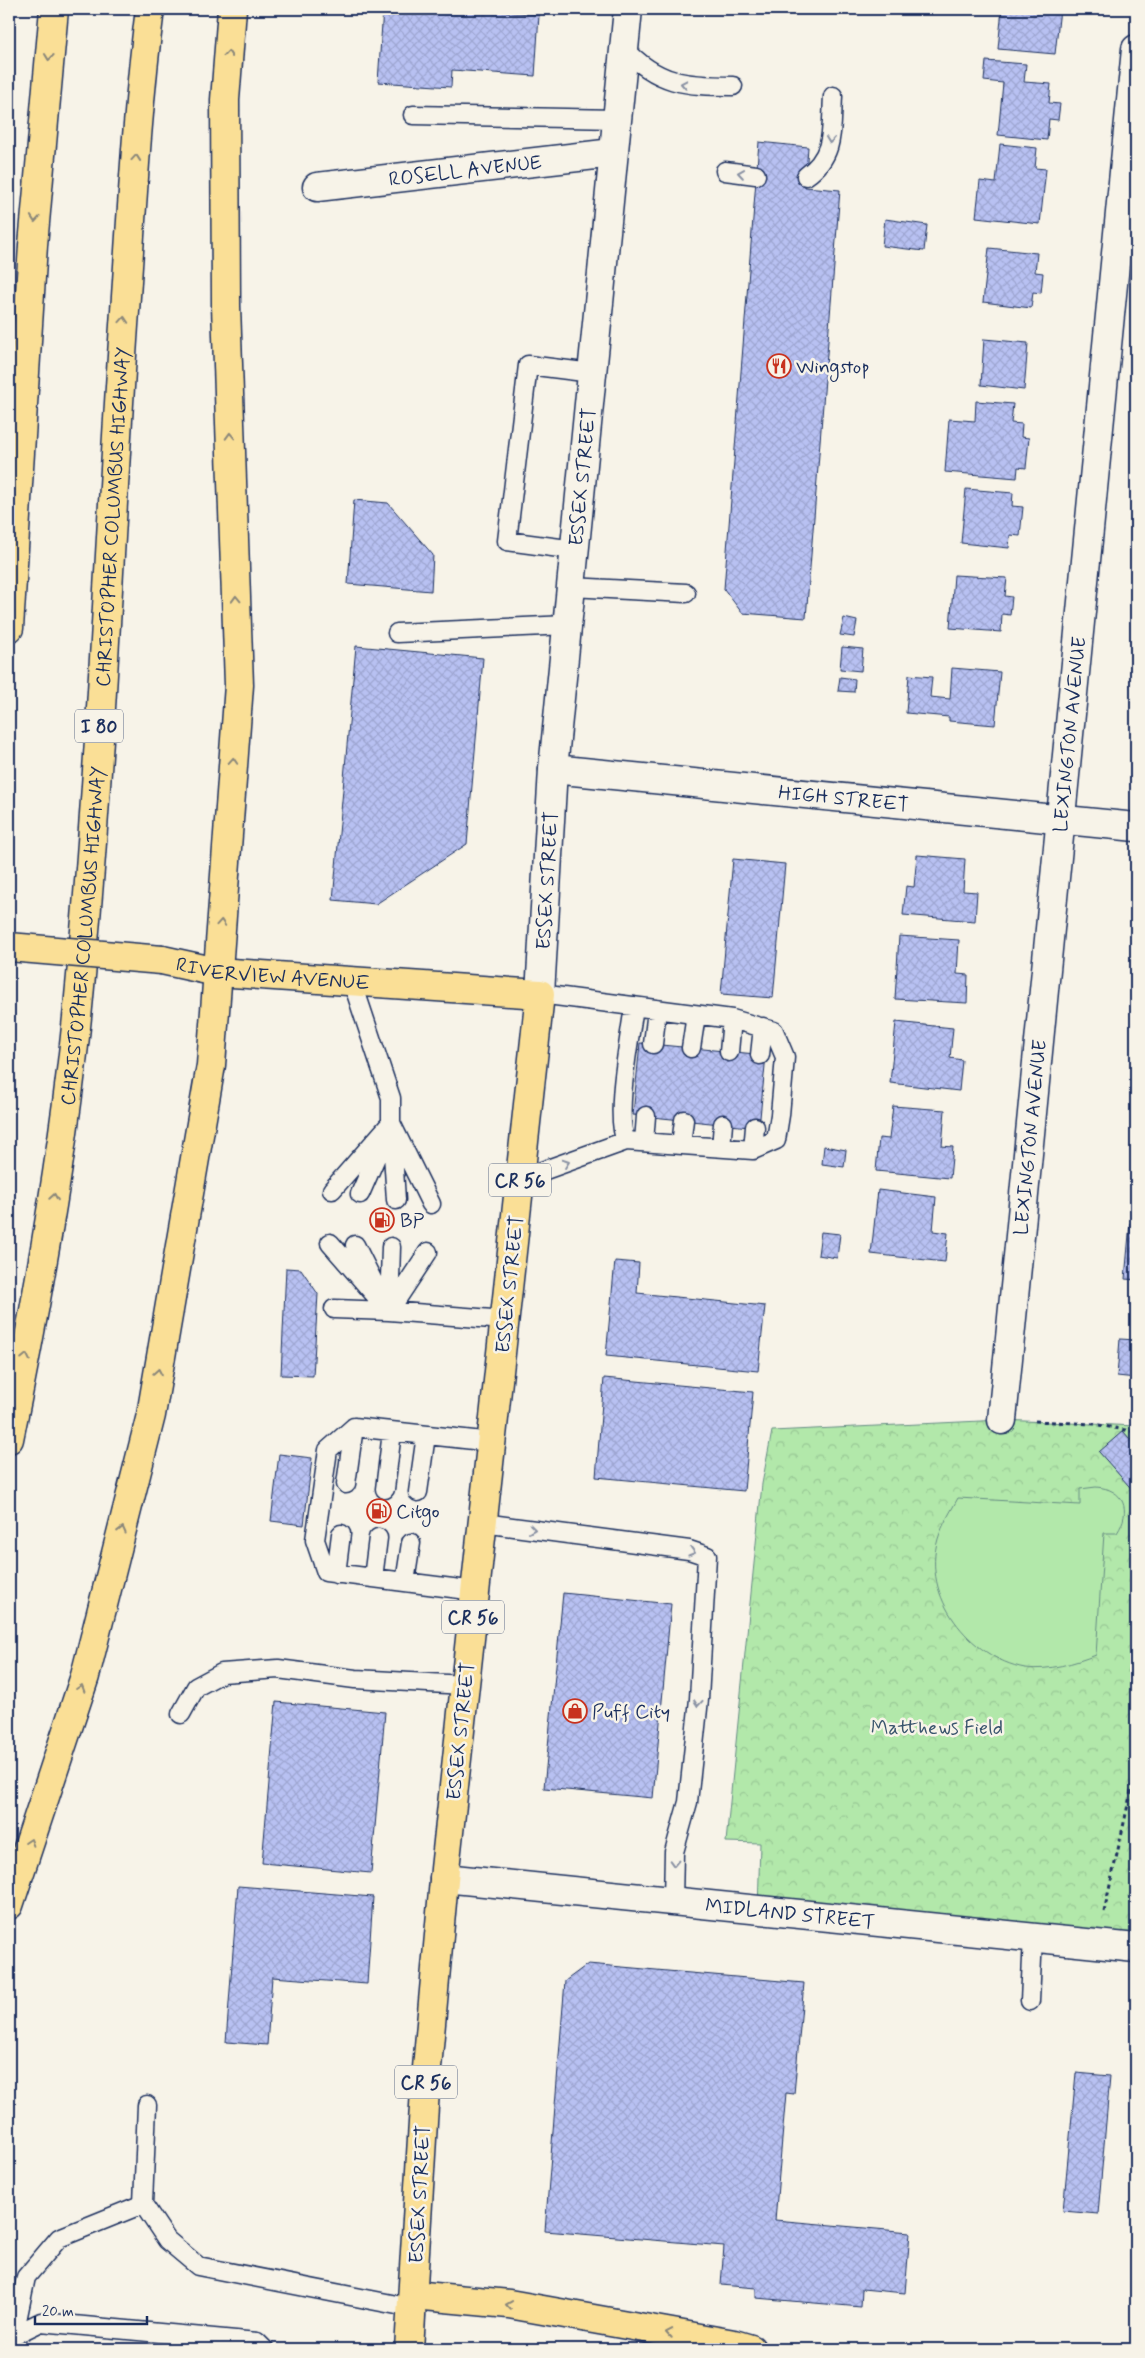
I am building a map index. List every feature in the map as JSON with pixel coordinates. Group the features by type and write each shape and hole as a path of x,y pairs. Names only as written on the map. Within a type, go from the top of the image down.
{"main road":[{"path":"9,628 33,245 54,9"},
{"name":"CHRISTOPHER COLUMBUS HIGHWAY","path":"9,1439 36,1306 54,1194 79,998 92,838 132,198 150,9"},
{"path":"9,1905 85,1676 151,1415 211,1065 239,685 226,306 225,100 232,9"},
{"name":"RIVERVIEW AVENUE","path":"9,947 162,960 218,972 540,994"},
{"name":"ESSEX STREET","path":"409,2349 425,2090 444,1878 540,994"},
{"path":"413,2302 509,2304 734,2344 751,2349"}],"street":[{"name":"ESSEX STREET","path":"540,994 553,769 628,9"},
{"name":"LEXINGTON AVENUE","path":"1002,1420 1136,49"},
{"name":"ROSELL AVENUE","path":"317,188 613,153"},
{"name":"HIGH STREET","path":"553,769 1136,827"},
{"name":"MIDLAND STREET","path":"444,1878 1136,1948"}],"lane":[{"path":"624,48 633,58 658,77 697,86 733,86"},
{"path":"806,176 817,169 830,148 833,96"},
{"path":"413,115 617,119"},
{"path":"725,171 756,175"},
{"path":"575,550 507,542 528,365 592,373"},
{"path":"571,586 686,593"},
{"path":"397,633 567,625"},
{"path":"352,981 391,1098 396,1200"},
{"path":"520,1179 635,1142 753,1150 776,1140 780,1115 785,1057 774,1031 732,1020 696,1014 540,994"},
{"path":"634,1006 621,1114 622,1132 635,1142"},
{"path":"653,1044 657,1010"},
{"path":"692,1048 696,1014"},
{"path":"729,1052 732,1020"},
{"path":"760,1055 763,1027"},
{"path":"635,1142 646,1116"},
{"path":"681,1145 684,1120"},
{"path":"332,1190 391,1123"},
{"path":"360,1194 391,1123"},
{"path":"391,1123 432,1204"},
{"path":"721,1148 723,1124"},
{"path":"753,1150 755,1127"},
{"path":"330,1243 389,1311"},
{"path":"355,1245 389,1311"},
{"path":"389,1311 391,1247"},
{"path":"389,1311 428,1252"},
{"path":"334,1309 389,1311 505,1320"},
{"path":"476,1591 326,1572 315,1540 328,1450 354,1427 492,1442"},
{"path":"346,1484 354,1427"},
{"path":"385,1489 392,1432"},
{"path":"418,1492 426,1435"},
{"path":"483,1523 689,1550 707,1556 699,1699 688,1802 674,1852 673,1901"},
{"path":"336,1574 341,1534"},
{"path":"373,1578 378,1538"},
{"path":"405,1582 411,1543"},
{"path":"181,1714 196,1688 222,1673 278,1669 355,1679 466,1685"},
{"path":"1030,2001 1033,1937"},
{"path":"147,2105 143,2204 167,2240 198,2266 413,2302"},
{"path":"11,2342 26,2277 59,2238 143,2204"},
{"path":"11,2342 42,2322 258,2342 264,2349"}],"path":[{"path":"1002,1420 1094,1424 1136,1432"},
{"path":"1097,1944 1136,1769"}],"green space":[{"name":"Matthews Field","path":"1002,1420 1136,1426 1136,1948 758,1910 760,1843 726,1842 762,1484 772,1431"},
{"path":"1096,1487 1106,1489 1119,1496 1123,1502 1124,1516 1122,1525 1117,1533 1104,1533 1096,1655 1062,1666 1034,1669 1005,1662 986,1652 969,1638 954,1621 944,1602 937,1582 935,1560 938,1539 944,1523 958,1498 1080,1505 1080,1489"}],"building":[{"path":"383,9 477,9 539,15 535,76 452,70 451,87 378,82"},
{"path":"767,9 802,9 801,12"},
{"path":"1002,9 1060,9 1055,54 998,49"},
{"path":"986,61 1026,64 1024,82 1051,84 1049,103 1060,104 1058,120 1049,119 1047,140 998,135 1003,83 984,81"},
{"path":"759,142 808,147 805,187 840,190 806,618 742,613 724,589"},
{"path":"1000,144 1037,148 1035,168 1046,169 1040,224 976,217 980,181 996,183"},
{"path":"885,219 927,225 924,251 882,246"},
{"path":"989,248 1037,253 1035,272 1043,273 1041,293 1033,292 1031,308 983,302"},
{"path":"984,339 1028,343 1024,390 981,385"},
{"path":"976,401 1013,404 1011,423 1022,424 1021,437 1029,438 1026,468 1018,467 1017,478 945,472 949,419 975,421"},
{"path":"966,489 1013,493 1012,506 1023,507 1020,536 1010,535 1009,548 961,543"},
{"path":"354,500 388,503 433,555 431,591 348,584"},
{"path":"954,575 1007,578 1005,596 1012,597 1010,615 1002,614 1001,632 950,628"},
{"path":"844,618 857,621 854,637 840,635"},
{"path":"356,646 483,658 467,844 376,904 333,900"},
{"path":"842,647 863,649 861,671 840,669"},
{"path":"952,668 1000,672 995,725 949,721 949,717 906,713 909,675 932,677 930,697 950,699"},
{"path":"840,677 855,679 854,692 838,691"},
{"path":"917,855 965,859 963,891 977,892 975,921 903,915 906,886 914,887"},
{"path":"733,859 785,864 773,998 721,994"},
{"path":"899,936 959,940 957,974 968,975 967,1003 895,999"},
{"path":"896,1022 953,1028 950,1058 962,1060 959,1091 890,1083"},
{"path":"640,1043 766,1055 759,1128 633,1115"},
{"path":"893,1106 945,1110 942,1146 953,1147 950,1178 876,1171 879,1138 889,1139"},
{"path":"824,1146 846,1150 844,1167 822,1164"},
{"path":"1136,1153 1136,1191 1133,1190"},
{"path":"878,1190 936,1197 933,1231 948,1233 945,1262 871,1254"},
{"path":"1130,1223 1136,1223 1136,1280 1125,1279"},
{"path":"821,1232 840,1234 837,1258 818,1255"},
{"path":"615,1261 639,1263 637,1293 765,1306 758,1371 606,1356"},
{"path":"286,1268 301,1269 318,1294 313,1376 281,1375"},
{"path":"1120,1339 1136,1340 1136,1378 1117,1376"},
{"path":"604,1378 753,1392 744,1491 596,1477"},
{"path":"1123,1431 1136,1446 1136,1494 1099,1452"},
{"path":"279,1454 312,1458 304,1525 271,1521"},
{"path":"563,1593 671,1604 653,1798 544,1788"},
{"path":"276,1702 385,1712 371,1873 262,1863"},
{"path":"238,1886 373,1897 367,1984 272,1977 267,2045 226,2042"},
{"path":"588,1964 804,1983 794,2094 786,2093 775,2220 910,2232 905,2293 862,2289 861,2307 756,2298 756,2288 721,2285 724,2246 545,2231 565,1981"},
{"path":"1076,2073 1110,2076 1098,2214 1063,2211"}],"place":[{"name":"Wingstop","path":"779,366"},
{"name":"BP","path":"382,1220"},
{"name":"Citgo","path":"379,1511"},
{"name":"Puff City","path":"575,1711"}]}
